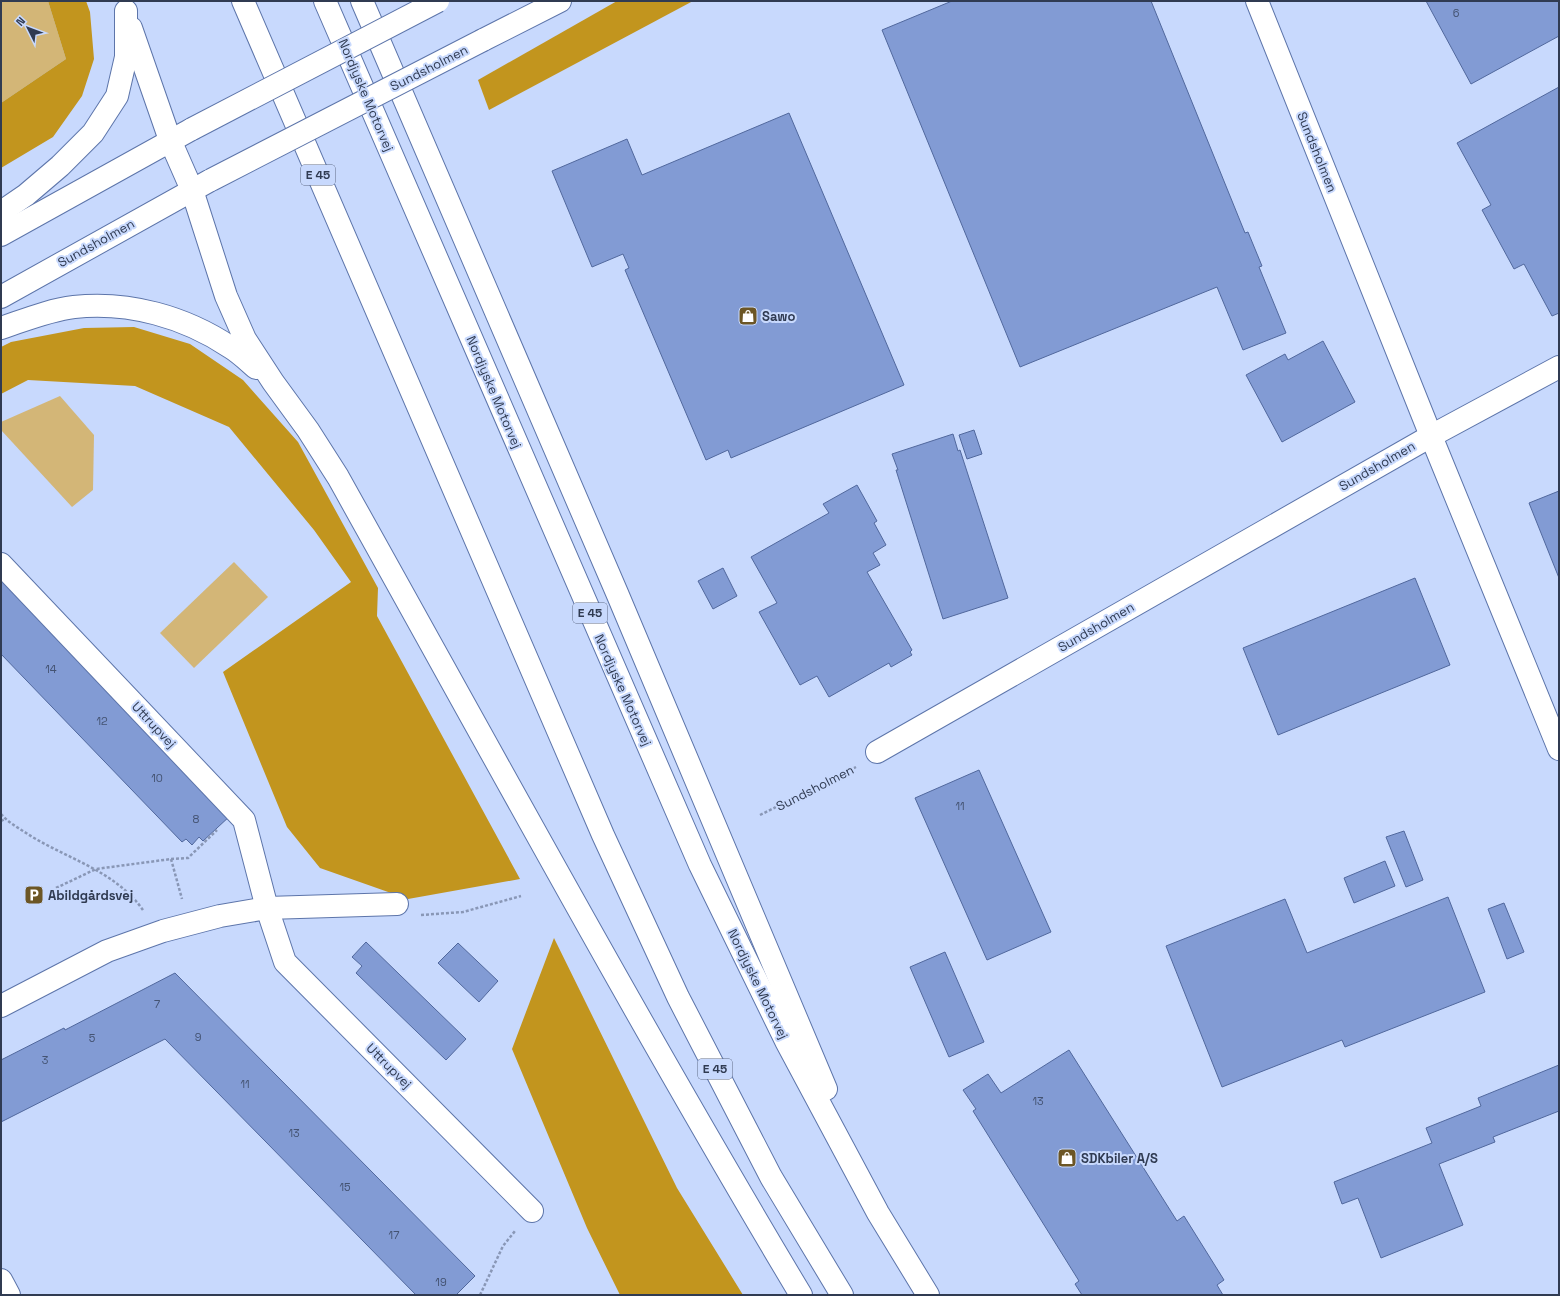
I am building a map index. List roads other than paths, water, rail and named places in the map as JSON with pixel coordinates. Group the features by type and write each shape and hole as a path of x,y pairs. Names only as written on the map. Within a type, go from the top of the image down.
{"main road":[{"name":"E 45","path":"243,1 603,835 668,976 772,1178 842,1295"},
{"name":"Nordjyske Motorvej","path":"325,1 700,865 786,1041 878,1213 928,1295"},
{"path":"362,1 614,586 878,1213"},
{"path":"1,235 170,140 438,1"},
{"name":"Sundsholmen","path":"1,297 192,190 560,1"},
{"name":"Sundsholmen","path":"1257,1 1430,436 1559,749"},
{"path":"124,6 170,140 192,190 226,296 245,339 272,382 308,430 338,477 552,861 734,1183 801,1295"},
{"path":"1,212 26,195 60,166 93,133 117,96 126,57 124,6"},
{"path":"1,328 38,315 74,307 106,306 139,309 171,317 203,331 231,348 272,382"},
{"name":"Sundsholmen","path":"877,752 1430,436 1559,367"},
{"name":"Uttrupvej","path":"1,564 244,820 267,908 285,962 532,1211"},
{"path":"1,1006 107,951 189,924 220,916 267,908 396,904"},
{"path":"1,1280 9,1295"}],"place":[{"name":"Sawo","path":"748,316"},
{"name":"Abildgårdsvej","path":"34,895"},
{"name":"SDKbiler A/S","path":"1067,1158"}]}
